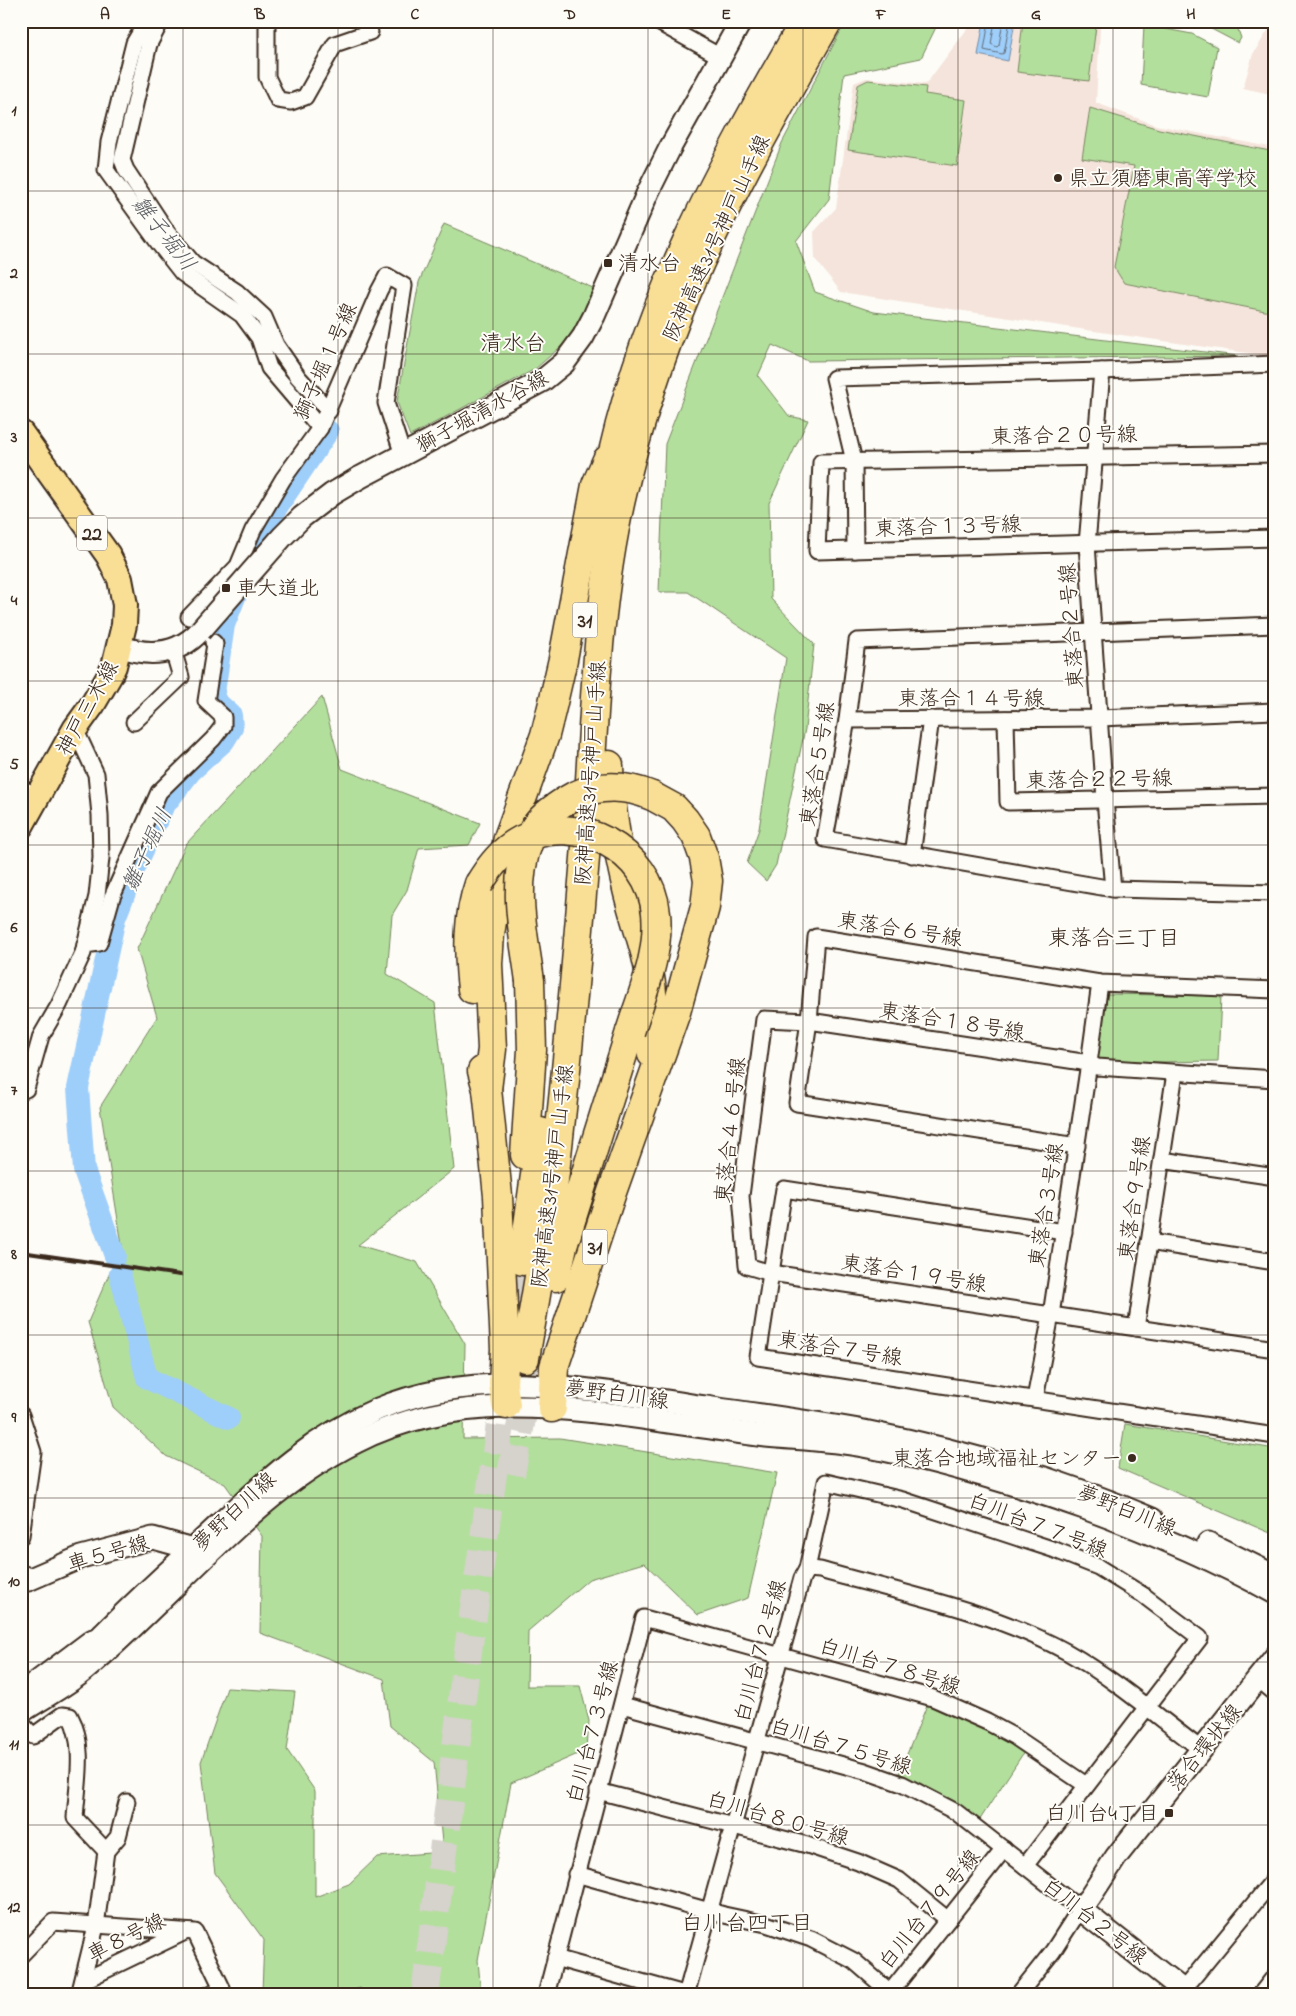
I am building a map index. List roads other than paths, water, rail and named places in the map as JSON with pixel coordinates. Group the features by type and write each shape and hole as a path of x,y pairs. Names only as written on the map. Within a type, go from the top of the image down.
{"highway":[{"name":"阪神高速31号神戸山手線","path":"649,1088 676,1012 706,907 708,881 704,858 696,836 674,808 652,796 626,787 596,788 576,795 559,804 535,827 522,858 519,878 530,981 532,1050 525,1156 522,1262 552,1047 570,845 583,642 594,547 617,439 638,359 678,258 725,163 805,21"},
{"name":"阪神高速31号神戸山手線","path":"487,1090 480,1062 470,970 469,922 472,903 479,884 486,872 503,852 532,836 555,831 581,832 604,840 624,852 644,877 650,888 656,913 656,936 651,964 529,1358 556,1164 570,1036 580,912 596,672 606,582 620,503 644,412 660,361 698,266 768,125 828,21"},
{"path":"504,1395 505,1349 498,1196 487,1090 492,1049 488,964 498,884 508,838 545,735 563,660 596,484 617,439"},
{"name":"31","path":"552,1397 554,1367 649,1088 654,1030 653,995 645,953 620,860 610,796 609,676 620,503"}],"main road":[{"name":"神戸三木線","path":"21,433 116,569 125,605 124,625 110,675 93,704 29,796 21,826"}],"street":[{"path":"147,21 134,43 109,142 106,170 182,273 242,315 259,338 269,368 320,428"},
{"path":"161,21 149,44 122,160 126,170 167,232 193,263 237,292 264,317 276,345 298,376 329,411"},
{"path":"267,21 267,77 278,100 291,102 305,97 335,44 370,32"},
{"path":"656,21 721,57"},
{"name":"獅子堀清水谷線","path":"119,646 142,653 164,652 190,642 283,536 302,517 332,494 542,381 564,363 576,348 594,316 653,183 691,109 742,21"},
{"name":"獅子堀１号線","path":"201,630 238,566 253,530 283,479 320,428 329,411 378,292 387,276 404,286 386,403 403,455"},
{"path":"1102,371 1275,364"},
{"name":"東落合２号線","path":"1102,371 1087,544 1113,889"},
{"name":"東落合１３号線","path":"1102,371 834,378 854,461 856,550 1275,538"},
{"name":"東落合２０号線","path":"856,550 817,551 820,462 1275,454"},
{"path":"1093,632 1275,625"},
{"path":"85,945 99,943 112,897 159,792 224,726 223,717 206,701 215,644 201,630"},
{"name":"東落合５号線","path":"1093,632 857,640 847,720 825,839 1113,889"},
{"path":"134,722 181,677 173,650"},
{"name":"東落合１４号線","path":"847,720 1099,718 1275,711"},
{"path":"912,855 931,719"},
{"name":"東落合２２号線","path":"1006,719 1008,802 1275,796"},
{"path":"21,1091 26,1089 41,1036 59,1005 85,945 97,896 101,858 100,815 96,774 75,729"},
{"path":"1113,889 1275,893"},
{"name":"東落合６号線","path":"1077,1146 797,1103 809,1020 816,938 1100,983 1275,990"},
{"name":"東落合３号線","path":"1035,1399 1064,1232 1100,983"},
{"name":"東落合４６号線","path":"771,1273 747,1266 741,1196 764,1020 809,1020"},
{"name":"東落合１８号線","path":"809,1020 1089,1063"},
{"path":"1089,1063 1097,1067 1275,1079"},
{"name":"東落合９号線","path":"1136,1328 1174,1073"},
{"path":"1162,1160 1275,1177"},
{"name":"東落合７号線","path":"1064,1232 784,1190 758,1357 1275,1436"},
{"path":"1149,1242 1275,1262"},
{"name":"東落合１９号線","path":"771,1273 1051,1315"},
{"path":"1051,1315 1275,1349"},
{"name":"夢野白川線","path":"22,1722 112,1624 288,1463 333,1432 381,1408 425,1394 451,1389 504,1395 552,1397 623,1394 870,1432 974,1457 1066,1485 1118,1504 1192,1536 1275,1576"},
{"name":"夢野白川線","path":"43,1697 83,1672 249,1517 294,1480 326,1458 358,1440 397,1425 504,1395"},
{"name":"夢野白川線","path":"552,1397 590,1411 762,1435 852,1444 952,1466 1016,1485 1131,1526 1194,1552 1275,1593"},
{"path":"21,1415 33,1452 21,1536"},
{"name":"白川台７７号線","path":"807,1569 826,1482 903,1500 1055,1550 1098,1568 1143,1596 1200,1638 1025,1866"},
{"name":"車５号線","path":"22,1576 28,1580 81,1557 153,1538 193,1549"},
{"name":"白川台７２号線","path":"686,1995 802,1578 807,1569 820,1570 978,1615 1025,1632 1067,1653 1102,1674 1202,1750"},
{"name":"白川台７３号線","path":"546,1995 644,1618 781,1656"},
{"path":"21,1694 112,1624"},
{"name":"白川台７８号線","path":"781,1656 897,1687 952,1706 1015,1737 1086,1785"},
{"name":"落合環状線","path":"1080,1909 1116,1857 1275,1657"},
{"path":"83,1672 41,1715 22,1722 33,1736 62,1715 70,1716 74,1722 77,1728 79,1754 75,1818 106,1851"},
{"path":"1258,1679 1275,1693"},
{"name":"白川台７５号線","path":"622,1705 865,1771 902,1784 956,1812 1025,1866"},
{"name":"白川台８０号線","path":"598,1791 807,1845 858,1862 899,1880 942,1914"},
{"path":"81,1988 96,1926 106,1851 118,1837 127,1802"},
{"name":"白川台７９号線","path":"886,1990 942,1914 1004,1849"},
{"name":"白川台２号線","path":"1025,1866 1186,1993"},
{"path":"576,1874 708,1911 766,1924 811,1939 854,1961 886,1990"},
{"path":"1186,1993 1275,1878"},
{"path":"1026,1992 1080,1909"},
{"path":"21,1955 53,1922 195,1932 222,1988 208,1995"},
{"name":"車８号線","path":"81,1988 187,1931"},
{"path":"555,1958 686,1995"},
{"path":"1260,1995 1275,1976"}],"water":[{"path":"984,21 1015,21 1008,61 978,55"}],"waterway":[{"name":"雛子堀川","path":"124,121 113,162 133,191"},
{"name":"雛子堀川","path":"259,331 275,360 311,402"},
{"name":"雛子堀川","path":"115,1256 84,1170 78,1088 115,918 133,872 163,807 191,771 224,741 232,728 231,715 213,699 224,625 246,569 277,507 328,431"},
{"name":"雛子堀川","path":"120,1274 147,1378 229,1418"}],"tunnel":[{"path":"512,1341 523,1261"},
{"path":"511,1474 534,1358"},
{"path":"425,1995 468,1651 506,1382"}],"railway":[{"path":"21,1252 180,1275"}],"place":[{"name":"県立須磨東高等学校","path":"1058,178"},
{"name":"清水台","path":"608,263"},
{"name":"車大道北","path":"226,588"},
{"name":"東落合地域福祉センター","path":"1132,1458"},
{"name":"白川台4丁目","path":"1169,1813"}],"district":[{"name":"清水台","path":"513,342"},
{"name":"東落合三丁目","path":"1114,937"},
{"name":"白川台四丁目","path":"747,1922"}]}
